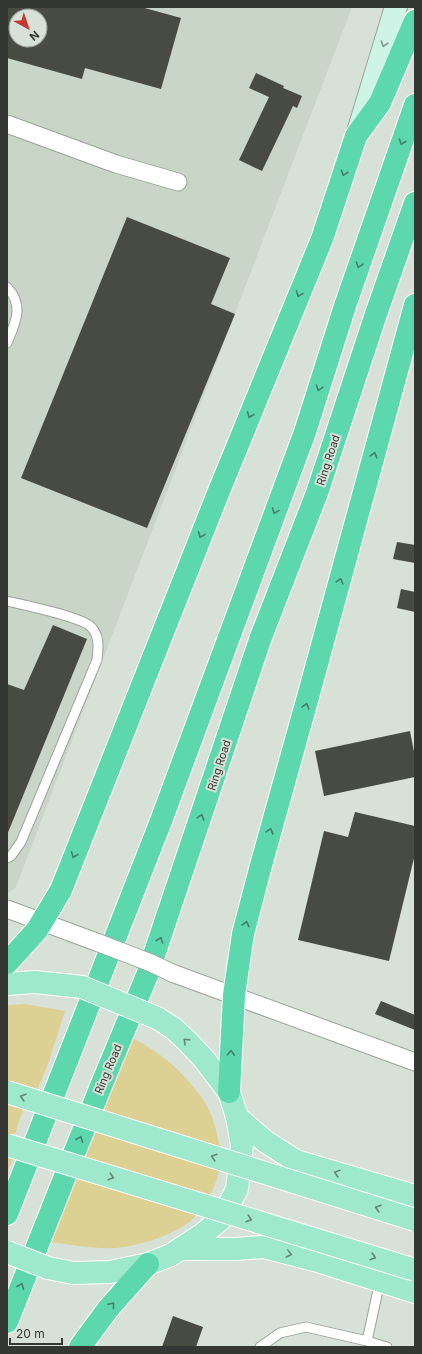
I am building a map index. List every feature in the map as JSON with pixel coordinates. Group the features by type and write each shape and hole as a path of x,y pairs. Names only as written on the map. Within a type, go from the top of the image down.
{"highway":[{"path":"7,963 43,922 61,890 214,503 322,239 356,136 380,103 397,67 415,21"},
{"path":"7,1214 161,821 305,432 345,306 415,105"},
{"name":"Ring Road","path":"7,1322 101,1086 148,973 261,637 317,493 376,314 415,203"},
{"path":"229,1092 234,995 244,934 260,869 314,679 415,306"},
{"path":"80,1347 108,1310 148,1264"}],"main road":[{"path":"7,984 36,982 82,987 157,1018 173,1028 204,1059 229,1092 237,1117 242,1145 237,1189 222,1218 203,1234 171,1255 148,1264 110,1272 73,1273 48,1268 7,1252"},
{"path":"7,1092 415,1220"},
{"path":"237,1117 266,1142 296,1161 415,1196"},
{"path":"7,1145 415,1270"},
{"path":"181,1249 235,1249 264,1247 318,1260 415,1292"}],"street":[{"path":"356,136 396,7"},
{"path":"7,124 116,164 178,182"},
{"path":"7,909 151,963 172,973 415,1062"}],"lane":[{"path":"7,287 18,305 17,320 7,344"},
{"path":"7,601 79,620 92,627 99,644 97,660 21,842 7,858"},
{"path":"367,1341 380,1281"},
{"path":"260,1347 280,1333 306,1327 387,1347"}],"shaded area":[{"path":"7,7 352,7 16,887 7,894"},
{"path":"25,1004 65,1011 48,1064 37,1090 24,1108 18,1124 15,1135 17,1150 7,1172 7,1005"},
{"path":"127,1035 147,1046 172,1064 200,1095 206,1104 219,1142 220,1165 217,1178 211,1193 199,1213 187,1224 158,1238 136,1245 116,1248 91,1247 50,1242 78,1163 91,1144 97,1129"}],"building":[{"path":"7,7 141,7 181,18 161,89 85,68 82,79 7,58"},
{"path":"256,73 284,86 283,88 302,96 297,108 293,106 262,171 239,160 269,97 249,88"},
{"path":"127,217 230,258 211,304 235,314 147,528 21,478"},
{"path":"397,542 415,545 415,563 393,559"},
{"path":"401,589 415,592 415,612 397,608"},
{"path":"53,625 87,639 7,835 7,684 24,690"},
{"path":"410,731 415,757 415,777 324,796 315,751"},
{"path":"355,812 415,826 415,854 389,961 298,940 324,831 348,837"},
{"path":"381,1001 415,1015 415,1030 375,1014"},
{"path":"173,1316 203,1327 196,1347 162,1347"}]}
